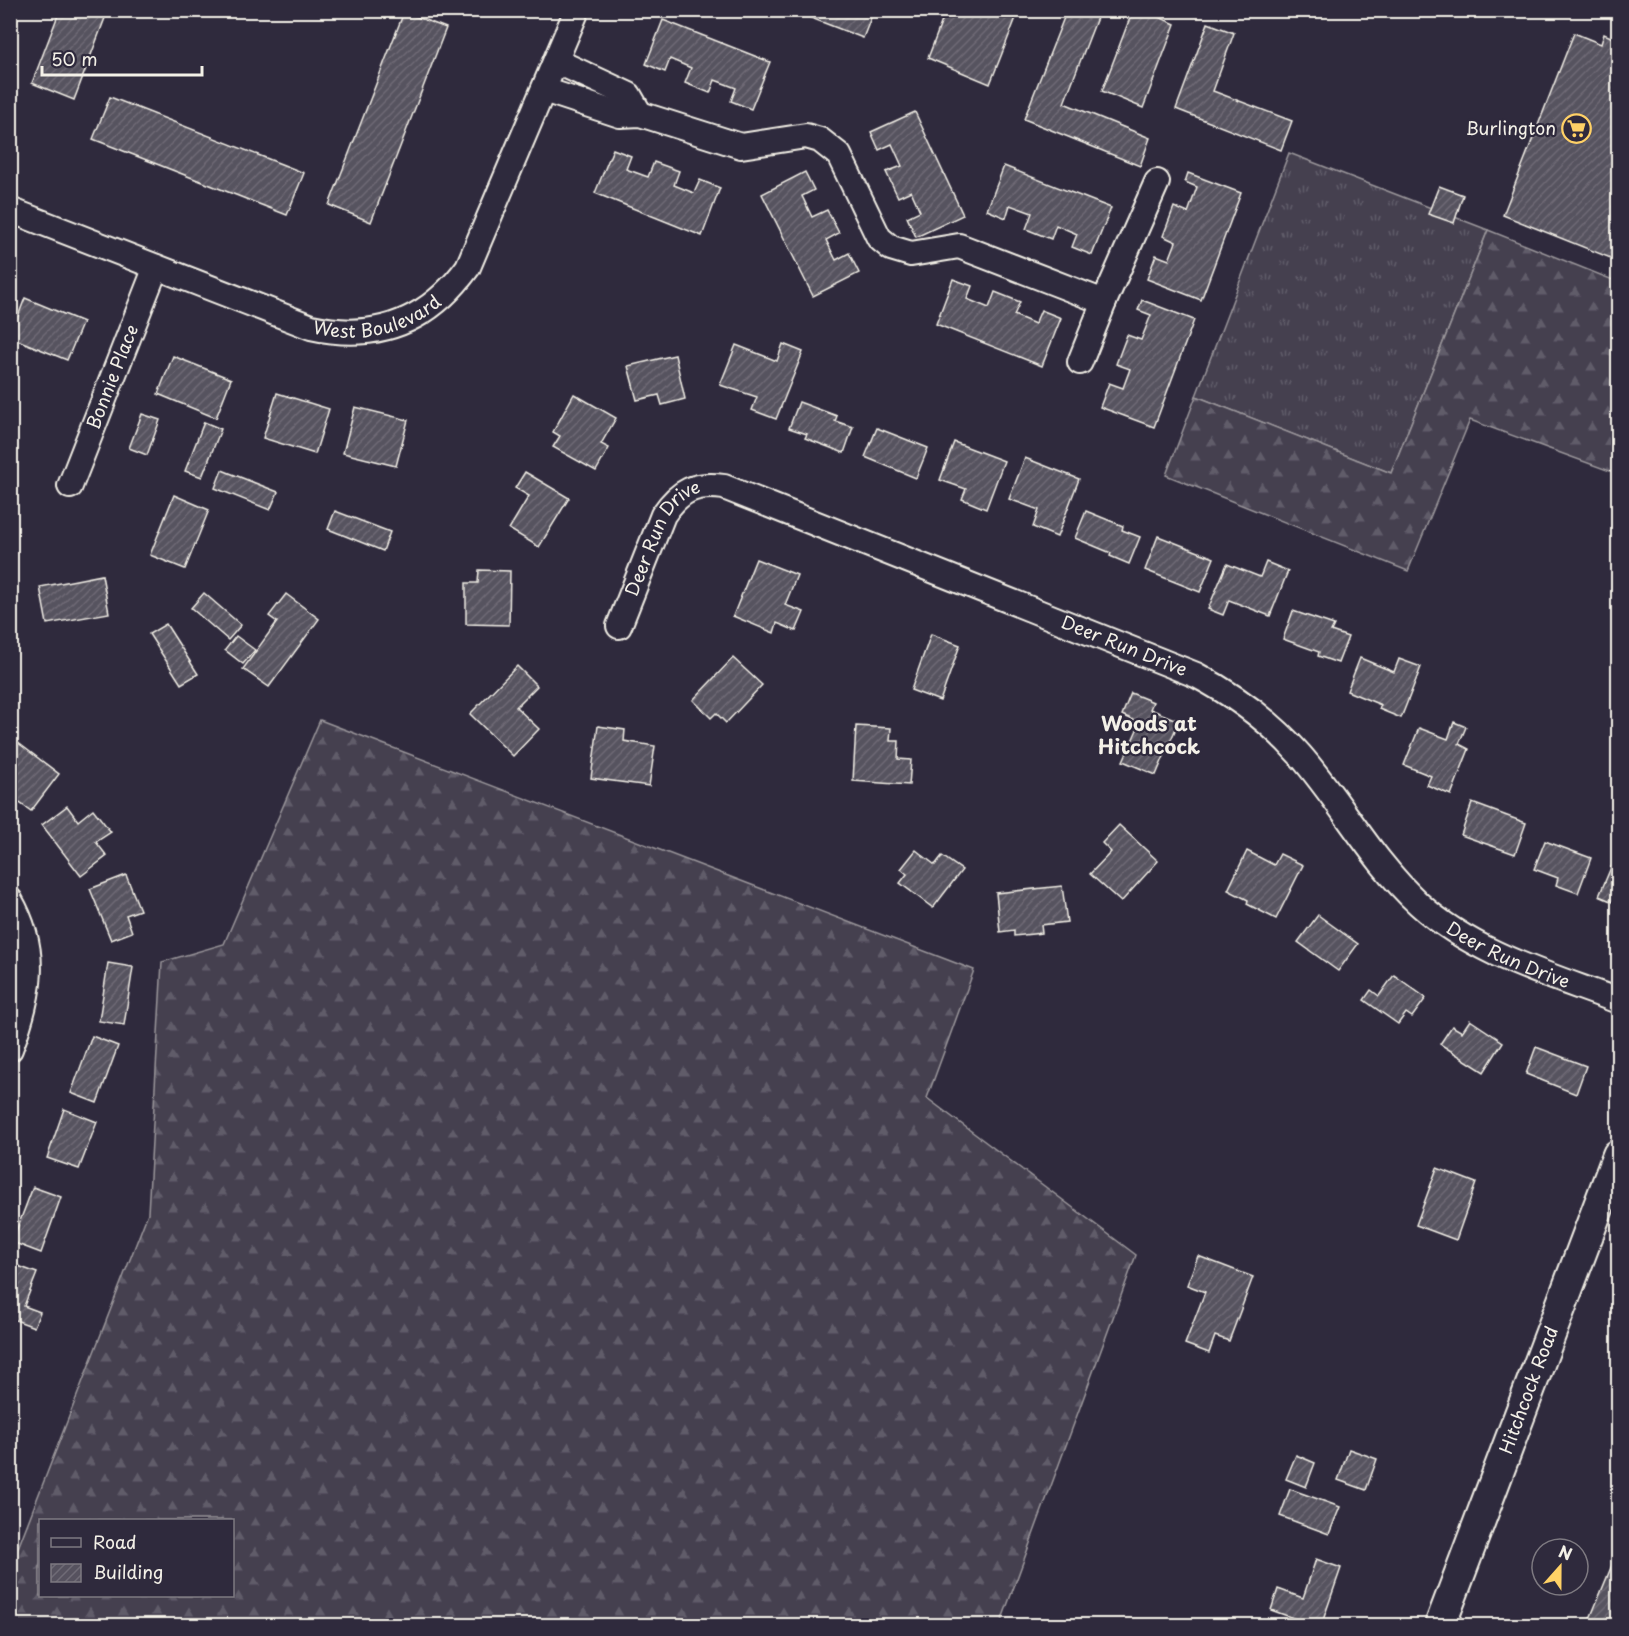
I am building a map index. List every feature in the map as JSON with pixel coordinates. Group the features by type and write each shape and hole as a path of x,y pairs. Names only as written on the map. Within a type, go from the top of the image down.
{"street":[{"name":"West Boulevard","path":"10,210 311,327 329,331 363,332 395,326 438,302 468,267 578,10"},
{"path":"556,61 629,95 640,114"},
{"path":"544,90 620,115 640,114 741,146 806,136 820,140 839,155 879,238 891,248 911,254 959,246 1104,302"},
{"path":"1080,362 1157,182"},
{"name":"Bonnie Place","path":"70,486 156,267"},
{"name":"Deer Run Drive","path":"619,626 663,515 671,503 695,487 710,485 724,487 1196,675 1227,691 1258,714 1301,757 1396,881 1420,905 1450,929 1501,956 1618,1001"},
{"path":"10,900 26,937 30,963 29,989 23,1015 10,1049"},
{"name":"Hitchcock Road","path":"1440,1626 1618,1155"}],"green space":[{"path":"1289,153 1488,230 1391,473 1196,396"},
{"path":"1488,230 1618,282 1618,474 1470,420 1408,571 1166,475 1196,396 1391,473"},
{"path":"320,720 974,970 927,1098 1136,1255 1001,1622 1009,1625 11,1625 11,1566 148,1213 162,962 224,944"}],"building":[{"path":"60,10 108,10 74,100 32,83"},
{"path":"802,10 874,10 863,38 801,14"},
{"path":"946,10 1019,10 990,84 928,58"},
{"path":"1067,10 1100,10 1064,103 1150,138 1140,166 1024,119"},
{"path":"1133,10 1143,10 1175,24 1143,108 1102,91"},
{"path":"404,12 446,28 371,222 329,205"},
{"path":"663,20 770,62 751,109 731,101 736,88 715,80 710,93 685,83 691,68 670,59 665,72 646,64"},
{"path":"1208,23 1234,33 1213,91 1292,121 1281,150 1176,109"},
{"name":"Burlington","path":"1574,33 1601,44 1604,34 1618,40 1618,261 1503,215"},
{"path":"110,97 304,173 287,215 93,139"},
{"path":"915,112 963,215 916,237 907,217 920,211 911,191 898,197 886,172 902,166 892,144 879,150 871,132"},
{"path":"613,149 631,156 626,169 648,177 654,162 679,171 674,185 694,193 700,180 720,188 702,236 595,193"},
{"path":"1004,166 1111,208 1092,255 1072,247 1077,234 1056,225 1051,239 1026,229 1032,213 1010,205 1006,218 987,210"},
{"path":"805,172 814,190 802,196 812,217 827,210 839,233 826,240 836,260 849,253 859,273 813,296 762,194"},
{"path":"1188,173 1241,193 1201,300 1147,279 1156,255 1169,260 1176,242 1163,236 1174,207 1188,213 1197,187 1185,182"},
{"path":"1439,186 1463,195 1454,223 1428,214"},
{"path":"953,279 972,286 967,299 989,308 995,292 1020,302 1014,315 1035,324 1041,310 1061,318 1042,366 936,324"},
{"path":"25,298 83,322 67,360 10,337"},
{"path":"1142,300 1194,320 1154,427 1100,407 1109,383 1123,388 1130,369 1116,364 1127,335 1141,340 1151,315 1138,310"},
{"path":"783,344 803,352 776,419 752,410 757,397 720,385 736,345 777,361"},
{"path":"675,355 685,399 662,405 659,395 637,400 628,366"},
{"path":"173,356 231,379 216,418 158,394"},
{"path":"277,393 329,409 315,454 263,438"},
{"path":"574,394 616,418 601,444 609,448 596,471 553,447 560,436 553,432"},
{"path":"799,402 837,416 835,421 853,427 844,453 805,438 807,434 789,428"},
{"path":"355,407 408,420 396,466 343,453"},
{"path":"142,414 160,420 147,455 129,448"},
{"path":"204,422 221,429 202,477 185,471"},
{"path":"877,428 928,448 916,478 865,457"},
{"path":"954,442 1004,461 986,509 962,499 966,489 940,480"},
{"path":"1025,458 1079,479 1057,537 1033,527 1039,510 1009,499"},
{"path":"222,470 278,492 270,510 215,488"},
{"path":"525,472 569,498 539,547 509,529 529,496 515,488"},
{"path":"174,495 209,510 185,569 150,555"},
{"path":"335,511 390,532 383,551 328,529"},
{"path":"1086,511 1123,526 1122,530 1140,537 1129,564 1110,556 1111,553 1075,538"},
{"path":"1158,536 1214,558 1200,592 1145,570"},
{"path":"756,559 797,575 785,605 804,612 796,631 777,623 774,633 733,616"},
{"path":"1266,562 1288,571 1270,616 1229,600 1223,615 1208,609 1227,564 1260,577"},
{"path":"479,570 510,571 509,625 466,624 466,583 478,583"},
{"path":"102,575 109,613 47,624 40,587"},
{"path":"204,593 241,625 228,640 191,608"},
{"path":"286,594 319,619 269,687 243,669 277,622 269,616"},
{"path":"1293,611 1334,625 1331,631 1348,637 1338,663 1318,656 1319,652 1283,639"},
{"path":"166,624 198,674 181,684 149,634"},
{"path":"931,634 960,645 940,701 911,690"},
{"path":"236,636 255,650 243,664 225,650"},
{"path":"733,658 762,685 726,723 716,713 711,718 693,700"},
{"path":"1360,658 1394,672 1399,659 1421,667 1401,718 1379,709 1381,705 1347,691"},
{"path":"517,666 537,686 516,707 539,729 513,756 470,714"},
{"path":"1131,693 1153,702 1150,709 1179,721 1156,775 1123,761 1140,723 1122,715"},
{"path":"1454,722 1466,727 1459,744 1469,749 1451,795 1427,785 1431,776 1404,765 1419,728 1448,739"},
{"path":"598,726 625,730 624,741 655,746 649,786 591,778"},
{"path":"856,726 891,728 890,741 899,741 898,759 911,760 909,785 853,781"},
{"path":"17,742 59,774 31,811 10,796 10,750"},
{"path":"1472,803 1526,823 1515,854 1461,835"},
{"path":"67,806 78,821 93,809 111,832 96,842 107,856 81,876 42,825"},
{"path":"1119,825 1158,861 1121,902 1090,874 1111,852 1102,843"},
{"path":"1545,841 1591,858 1578,893 1556,885 1558,878 1534,869"},
{"path":"916,850 935,865 942,856 962,870 933,908 900,883 907,874 901,869"},
{"path":"1247,851 1274,865 1280,854 1303,865 1276,919 1247,904 1248,900 1228,890"},
{"path":"1612,865 1618,868 1618,904 1599,896"},
{"path":"126,875 140,910 126,915 132,932 111,940 90,889"},
{"path":"1062,886 1067,922 1041,925 1042,933 1014,936 1014,930 1000,932 996,893"},
{"path":"1318,915 1358,944 1338,971 1298,942"},
{"path":"108,963 133,967 124,1025 99,1021"},
{"path":"1394,975 1426,998 1412,1017 1406,1013 1398,1024 1364,1000 1371,990 1379,996"},
{"path":"1470,1020 1503,1042 1484,1072 1440,1044 1452,1026 1462,1032"},
{"path":"92,1036 118,1046 97,1103 71,1093"},
{"path":"1536,1047 1586,1066 1576,1094 1526,1074"},
{"path":"64,1109 97,1122 79,1169 47,1158"},
{"path":"1437,1168 1476,1183 1456,1240 1416,1225"},
{"path":"33,1187 61,1197 41,1253 12,1242"},
{"path":"1198,1256 1253,1277 1229,1341 1215,1336 1209,1353 1185,1344 1205,1292 1187,1285"},
{"path":"10,1263 37,1273 24,1306 40,1312 34,1327 10,1318"},
{"path":"1349,1449 1377,1459 1366,1490 1338,1480"},
{"path":"1296,1455 1315,1463 1306,1487 1286,1479"},
{"path":"1290,1489 1340,1507 1329,1534 1280,1516"},
{"path":"1615,1558 1618,1560 1618,1626 1601,1626 1589,1621"},
{"path":"1316,1559 1341,1568 1321,1626 1315,1626 1271,1610 1278,1589 1303,1598"}],"place":[{"name":"Burlington","path":"1577,129"}],"district":[{"name":"Woods at Hitchcock","path":"1149,736"}]}
